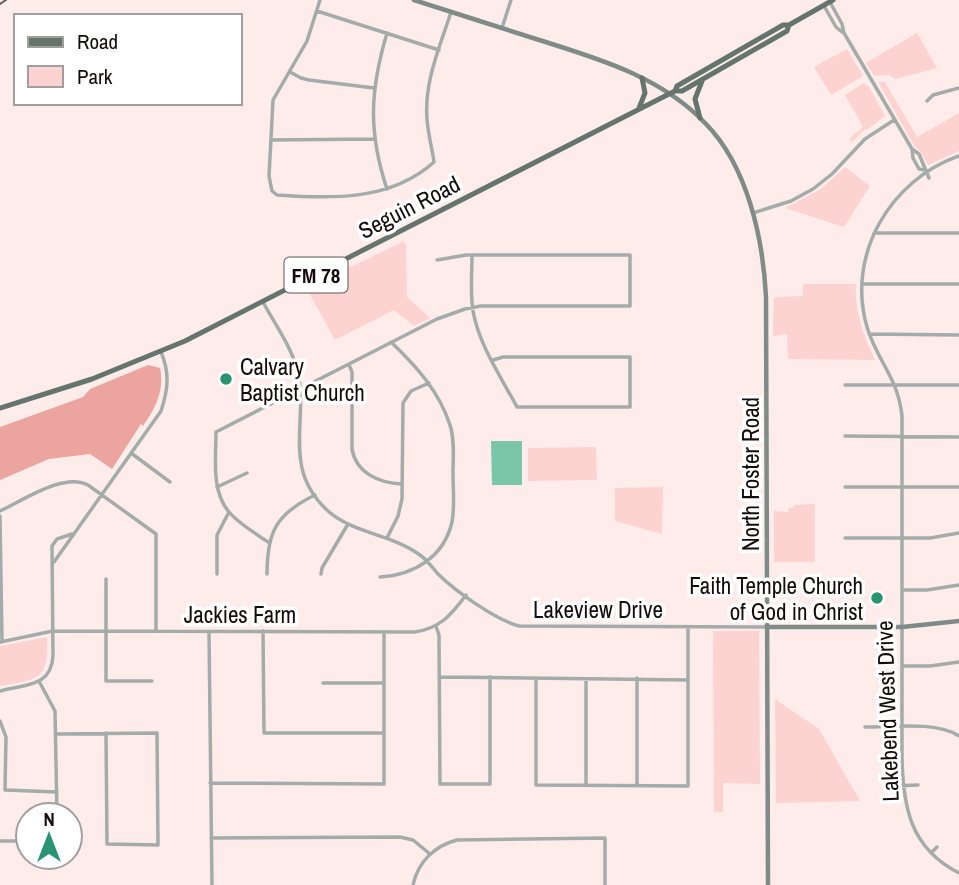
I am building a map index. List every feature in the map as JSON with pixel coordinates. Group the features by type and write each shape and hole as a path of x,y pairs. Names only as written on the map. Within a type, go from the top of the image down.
{"main road":[{"name":"North Foster Road","path":"414,0 602,60 672,93 700,118 719,141 729,157 753,213 761,245 766,297 768,885"},
{"name":"Seguin Road","path":"672,93 677,86 783,25 789,25 832,1"},
{"name":"Seguin Road","path":"0,408 69,387 161,352 638,110 672,93 682,91 787,31 789,25"},
{"path":"638,110 645,93 642,78"},
{"path":"700,118 695,93 703,79"},
{"name":"Lakeview Drive","path":"768,627 902,627 959,621"}],"street":[{"path":"320,0 307,41 273,100 269,176 274,193 280,195 359,196 387,189 434,162 428,135 427,96 429,80 451,12"},
{"path":"502,28 511,0"},
{"path":"832,1 844,33 894,120 912,149 919,154 929,178"},
{"path":"824,6 836,27 844,33"},
{"path":"317,11 439,50"},
{"path":"387,33 374,88 374,139 387,189"},
{"path":"290,72 309,80 374,88"},
{"path":"927,102 933,95 959,88"},
{"path":"753,213 791,201 813,190 865,139 894,120"},
{"path":"271,140 374,139"},
{"name":"Lakebend West Drive","path":"959,156 925,171 887,208 866,254 862,284 863,307 869,334 896,385 901,405 903,785 909,816 917,834 931,853 959,873"},
{"path":"874,233 959,233"},
{"path":"472,255 472,307 480,335 517,407 630,407 630,357 503,356 493,360"},
{"path":"268,542 229,512 217,486 216,432 437,319 472,307 630,306 630,256 472,255 437,260"},
{"path":"862,284 959,284"},
{"name":"Lakeview Drive","path":"263,302 294,362 299,389 300,457 306,478 328,511 348,524 408,547 498,618 519,626 768,627"},
{"path":"869,334 959,335"},
{"path":"380,577 404,574 428,561 439,550 451,527 453,494 453,437 449,422 422,372 391,342"},
{"path":"54,562 156,420 164,402 168,374 161,352"},
{"path":"349,364 352,377 352,449 355,461 366,474 402,484"},
{"path":"387,538 402,505 403,404 411,391 429,383"},
{"path":"845,385 959,385"},
{"path":"845,436 959,437"},
{"path":"131,453 170,482"},
{"path":"217,486 247,473"},
{"path":"1,642 0,514 66,481 83,482 156,534 156,631"},
{"path":"845,487 959,487"},
{"path":"267,574 268,542 285,514 315,495"},
{"path":"217,574 217,535 229,512"},
{"path":"321,574 348,524"},
{"path":"845,538 930,538 959,533"},
{"path":"0,691 40,682 53,664 52,546 54,542 72,534"},
{"path":"106,579 106,681 152,681"},
{"path":"902,590 927,590 959,585"},
{"path":"466,595 453,612 436,626 439,635 440,784 490,784 490,677"},
{"name":"Jackies Farm","path":"1,642 54,631 384,632 419,631 436,626"},
{"path":"536,679 536,785 688,786 688,627"},
{"path":"209,631 212,885"},
{"path":"263,631 264,733 384,733"},
{"path":"210,783 384,784 384,632"},
{"path":"902,666 959,662"},
{"path":"439,677 687,680"},
{"path":"637,678 637,785"},
{"path":"586,679 586,785"},
{"path":"40,682 55,711 57,801"},
{"path":"323,682 384,683"},
{"path":"0,721 6,737 5,790 57,792"},
{"path":"864,727 937,727 959,736"},
{"path":"57,734 106,733 157,733 158,845 107,844 106,733"},
{"path":"894,786 918,785"},
{"path":"211,838 400,837 413,840 430,854"},
{"path":"413,885 420,866 430,854 446,844 463,839 605,838 605,885"},
{"path":"931,853 937,847"}],"green space":[{"path":"917,33 937,68 895,79 889,75 874,76 866,63"},
{"path":"847,49 863,76 831,95 814,67"},
{"path":"878,82 885,82 917,137 959,113 959,151 928,165"},
{"path":"864,83 885,116 865,129 852,142 849,139 863,127 845,95"},
{"path":"845,167 870,186 844,227 785,208 821,189"},
{"path":"404,241 407,297 430,318 414,326 394,310 335,340 308,291 324,280"},
{"path":"803,284 856,284 858,314 875,360 788,359 787,334 773,336 774,297 803,296"},
{"path":"596,447 597,480 528,481 528,448"},
{"path":"663,487 662,534 615,521 615,488"},
{"path":"815,504 815,562 774,562 774,511 788,512 794,505"},
{"path":"713,631 759,631 760,784 723,783 723,812 714,812"},
{"path":"47,637 46,662 39,675 33,679 0,686 0,646"},
{"path":"775,699 819,729 860,801 776,803"}],"shaded area":[{"path":"148,365 160,368 158,399 147,420 143,426 141,424 112,469 90,454 49,459 0,480 0,427 83,397 90,389"},
{"path":"491,441 522,441 522,485 492,485"}],"railway":[{"path":"0,4 6,0"}],"place":[{"name":"Calvary Baptist Church","path":"226,379"},
{"name":"Faith Temple Church of God in Christ","path":"877,598"}]}
